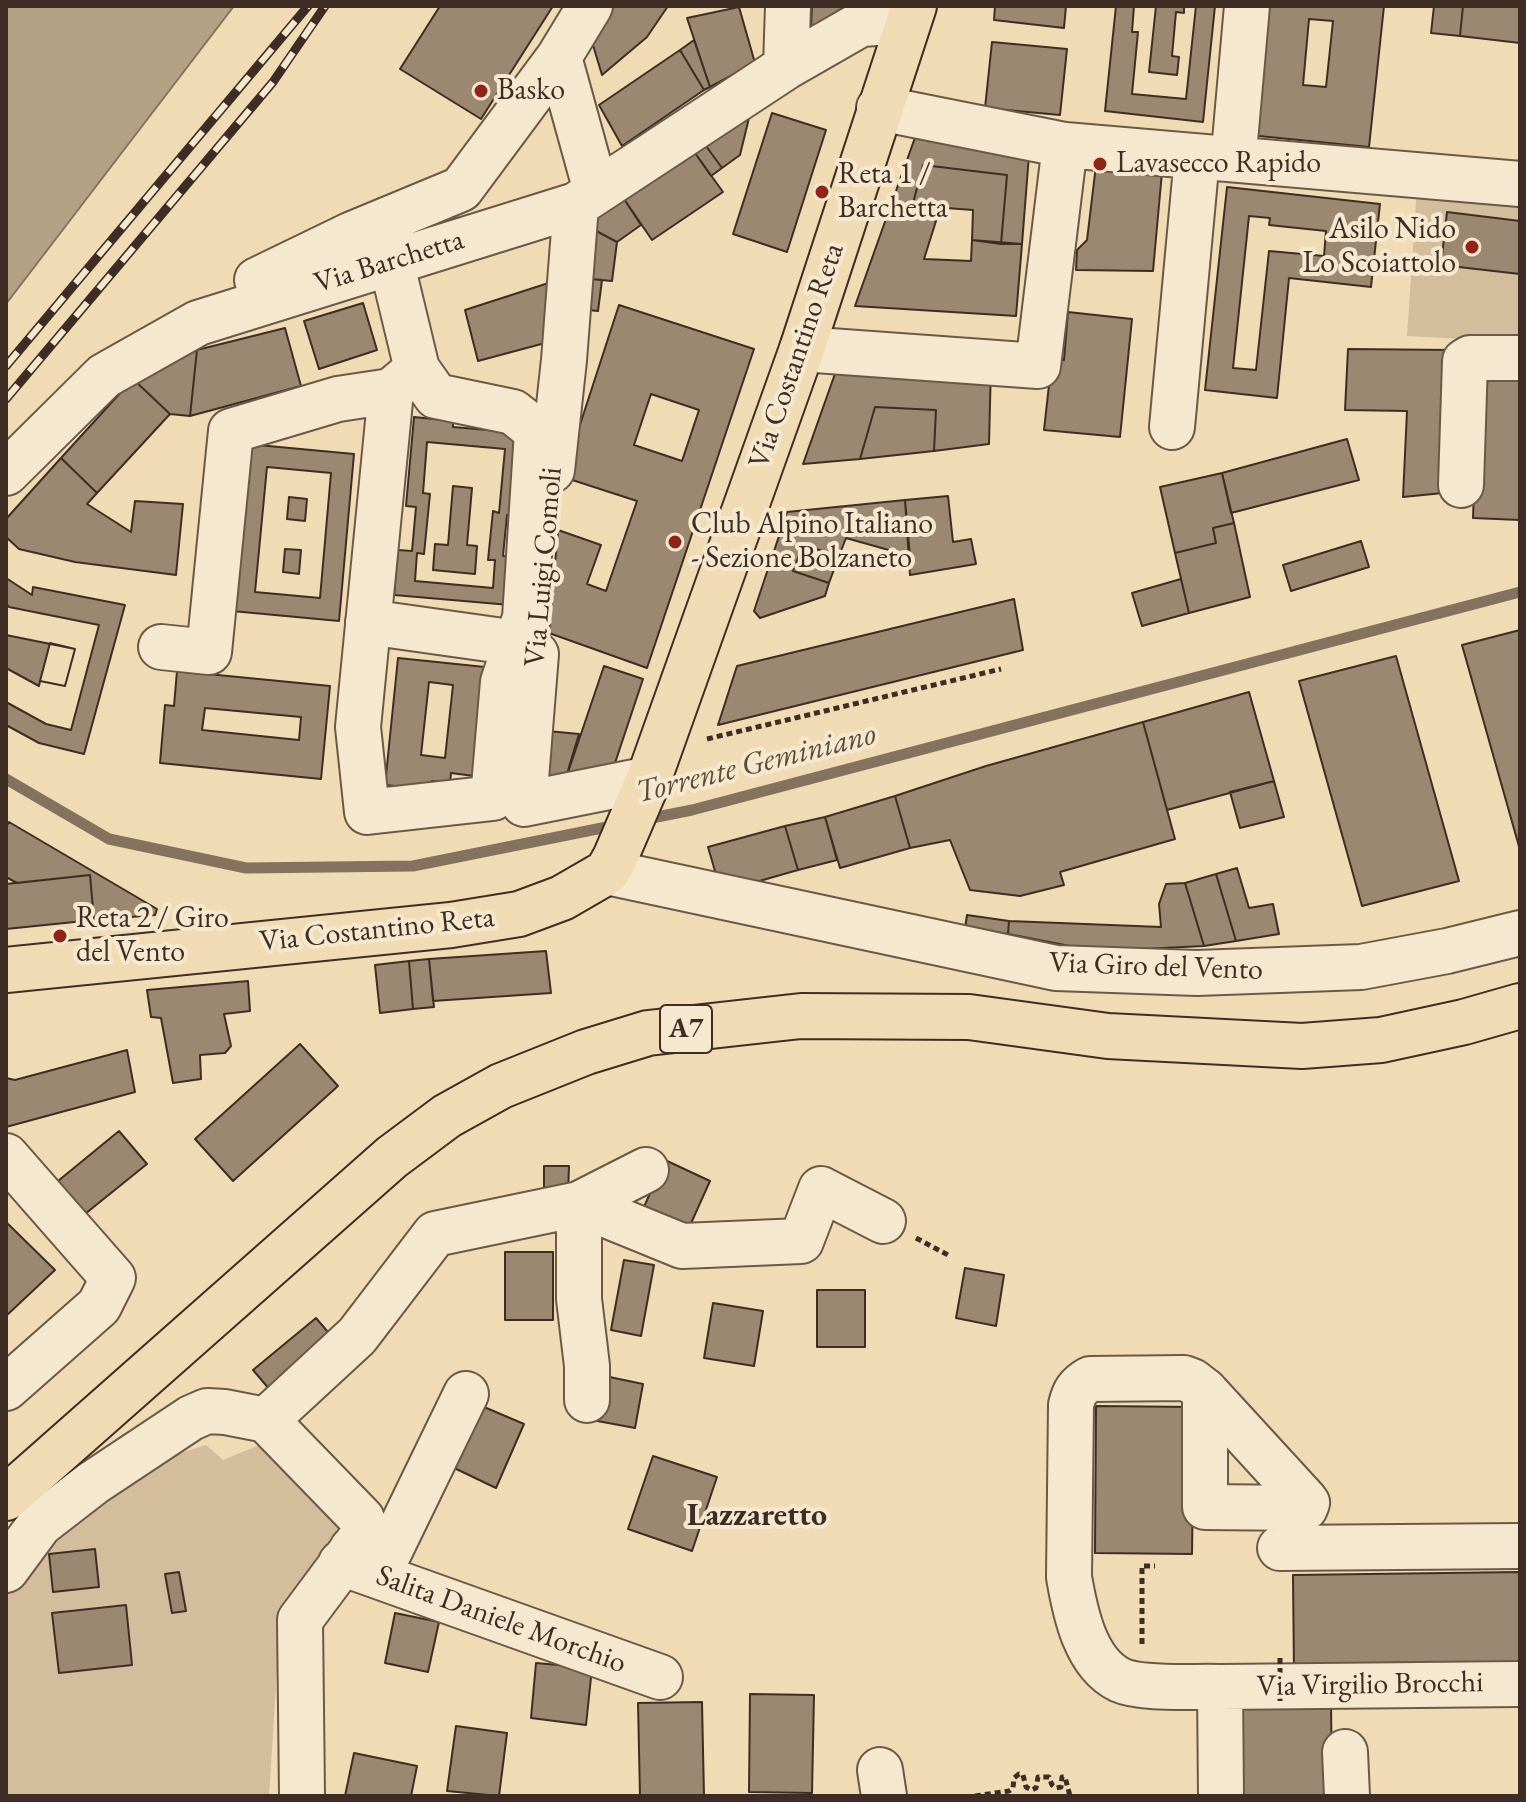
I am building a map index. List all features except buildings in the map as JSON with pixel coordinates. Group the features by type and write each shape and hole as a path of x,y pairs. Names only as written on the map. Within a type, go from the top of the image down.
{"main road":[{"name":"Via Costantino Reta","path":"6,970 451,925 519,914 562,898 611,865 652,770 802,349 911,13"},
{"name":"A7","path":"6,1498 392,1157 447,1116 501,1086 586,1052 648,1033 801,1016 969,1017 1108,1036 1302,1046 1381,1040 1520,1006"}],"street":[{"path":"161,344 183,316 350,235 461,189 559,57 590,6"},
{"path":"786,67 788,6"},
{"path":"1172,427 1213,158 1235,141 1247,6"},
{"name":"Via Barchetta","path":"6,473 104,376 198,323 586,198 786,67 861,24 911,13"},
{"name":"Via Luigi Comoli","path":"559,57 586,198 546,519 524,804 652,770"},
{"path":"879,108 1065,145 1520,184"},
{"path":"802,349 1038,366 1065,145"},
{"path":"161,647 209,652 231,431 404,380 436,396 513,412 537,431 525,618 503,682 493,798 367,812 358,727 368,622 404,380 391,261"},
{"path":"1461,485 1465,361 1470,358 1520,358"},
{"path":"368,622 517,643"},
{"name":"Via Giro del Vento","path":"611,865 1056,968 1197,973 1361,967 1520,933"},
{"path":"6,1156 113,1278 99,1306 6,1388"},
{"path":"6,1570 40,1524 93,1483 191,1418 207,1411 216,1411 266,1420 357,1336 435,1234 579,1204 646,1170"},
{"path":"579,1204 682,1246 801,1241 821,1189 883,1221"},
{"path":"579,1204 579,1299 598,1379"},
{"name":"Via Virgilio Brocchi","path":"1205,1391 1184,1378 1101,1378 1090,1379 1073,1394 1069,1577 1073,1604 1094,1657 1104,1670 1123,1681 1141,1684 1220,1687 1520,1684"},
{"name":"Salita Daniele Morchio","path":"346,1556 384,1563 466,1394"},
{"name":"Salita Daniele Morchio","path":"266,1420 362,1519 364,1534 300,1620 302,1796"},
{"path":"1280,1548 1520,1546"},
{"name":"Salita Daniele Morchio","path":"346,1556 660,1677"},
{"name":"Via Virgilio Brocchi","path":"1220,1687 1221,1796"},
{"path":"1345,1752 1347,1796"}],"path":[{"path":"652,770 1001,669"},
{"path":"1141,1684 1142,1566 1155,1566"},
{"path":"1280,1658 1280,1701"},
{"path":"975,1796 1009,1791 1019,1774 1023,1775 1026,1787 1032,1790 1036,1788 1038,1777 1049,1777 1056,1788 1061,1787 1062,1777 1065,1777 1070,1796"}],"shaded area":[{"path":"6,6 234,6 6,304"},
{"path":"1417,187 1520,195 1520,342 1407,336"},
{"path":"264,1443 354,1522 283,1626 278,1655 269,1796 6,1796 6,1587 45,1540 177,1454 206,1445 223,1460"}],"waterway":[{"name":"Torrente Geminiano","path":"642,820 692,810 1520,592"},
{"name":"Torrente Geminiano","path":"6,779 109,839 246,868 413,866 617,825"}],"railway":[{"path":"6,366 308,6"},
{"path":"6,399 273,82 325,6"}],"place":[{"name":"Basko","path":"481,91"},
{"name":"Lavasecco Rapido","path":"1100,164"},
{"name":"Reta 1 / Barchetta","path":"822,192"},
{"name":"Asilo Nido Lo Scoiattolo","path":"1472,247"},
{"name":"Club Alpino Italiano - Sezione Bolzaneto","path":"675,542"},
{"name":"Reta 2 / Giro del Vento","path":"60,936"}],"district":[{"name":"Lazzaretto","path":"757,1516"}]}
